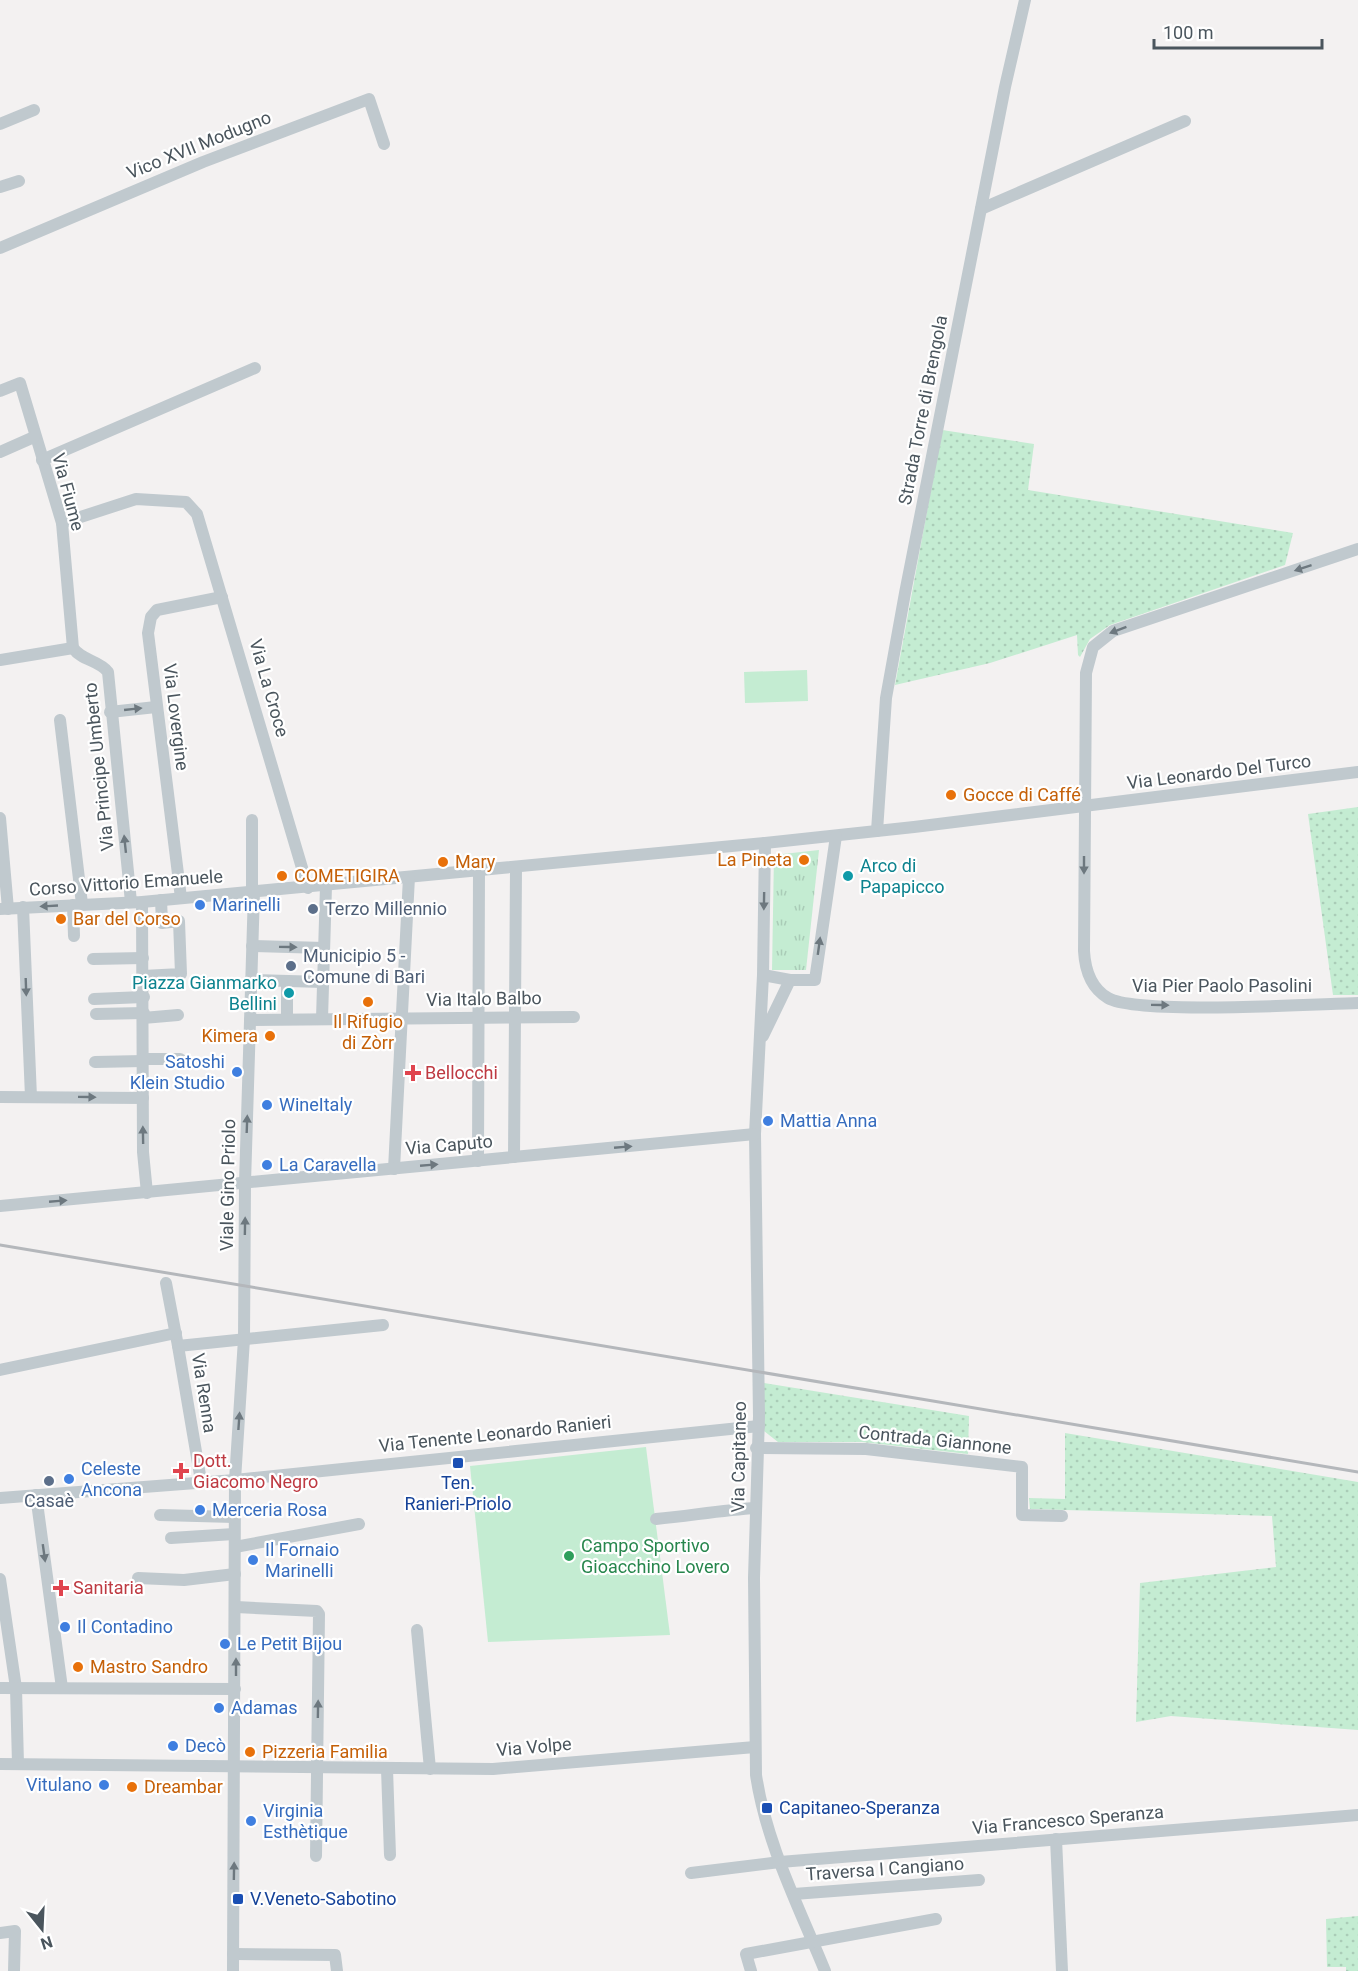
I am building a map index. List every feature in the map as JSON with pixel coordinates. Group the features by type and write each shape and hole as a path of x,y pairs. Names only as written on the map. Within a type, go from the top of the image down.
{"street":[{"name":"Strada Torre di Brengola","path":"877,831 886,699 931,457 1005,87 1025,0"},
{"name":"Vico XVII Modugno","path":"0,248 203,162 369,99 384,144"},
{"path":"0,124 34,110"},
{"path":"981,209 1185,121"},
{"path":"0,187 19,181"},
{"path":"42,460 255,368"},
{"name":"Via Fiume","path":"0,392 20,383 34,437 62,523 73,648"},
{"path":"0,452 34,437"},
{"name":"Via La Croce","path":"62,523 136,499 186,502 197,514 308,888"},
{"name":"Via Pier Paolo Pasolini","path":"1358,549 1113,631 1098,642 1089,655 1086,673 1084,806 1084,960 1092,981 1107,997 1120,1003 1135,1005 1358,1003"},
{"name":"Via Lovergine","path":"181,898 148,633 151,617 157,610 222,597"},
{"path":"0,660 73,648"},
{"name":"Via Principe Umberto","path":"73,648 78,655 104,666 108,672 110,712 143,958 143,1098 147,1193"},
{"path":"110,712 156,707"},
{"path":"60,720 78,905 74,936"},
{"name":"Via Leonardo Del Turco","path":"765,843 1358,772"},
{"path":"0,818 4,909"},
{"name":"Viale Gino Priolo","path":"232,1971 236,1689 234,1517 244,1339 245,1183 253,892 252,819"},
{"path":"763,975 790,980 815,980 836,836"},
{"name":"Corso Vittorio Emanuele","path":"4,909 137,902 308,888 765,843"},
{"name":"Via Capitaneo","path":"765,843 761,1039 755,1134 759,1426 756,1448 755,1747 761,1805 780,1862 825,1971"},
{"path":"514,1157 516,868"},
{"path":"478,1161 479,871"},
{"path":"394,1169 409,877"},
{"path":"322,1019 326,886"},
{"path":"143,976 181,974 179,921 162,923 160,900"},
{"path":"23,907 31,1097"},
{"path":"252,946 324,948"},
{"path":"93,959 143,958"},
{"path":"251,980 323,982"},
{"path":"761,1039 790,980"},
{"path":"287,981 287,1019"},
{"path":"94,999 144,997"},
{"path":"96,1014 178,1015"},
{"name":"Via Italo Balbo","path":"250,1020 574,1017"},
{"path":"95,1062 180,1059"},
{"path":"0,1096 143,1098"},
{"name":"Via Caputo","path":"0,1206 755,1134"},
{"name":"Via Renna","path":"166,1283 170,1335 178,1346 201,1481"},
{"path":"178,1346 384,1325"},
{"path":"0,1370 170,1335"},
{"name":"Via Tenente Leonardo Ranieri","path":"0,1498 235,1480 759,1426"},
{"name":"Contrada Giannone","path":"756,1448 866,1449 1022,1467 1022,1515 1062,1516"},
{"path":"36,1495 62,1688"},
{"path":"656,1519 701,1512 756,1509"},
{"path":"160,1515 234,1517"},
{"path":"171,1538 235,1541 359,1524"},
{"path":"138,1578 184,1580 235,1574"},
{"path":"0,1579 16,1688 18,1764"},
{"path":"236,1607 317,1611 320,1622 316,1856"},
{"path":"417,1630 430,1769"},
{"path":"0,1688 236,1689"},
{"name":"Via Volpe","path":"0,1764 493,1769 755,1747"},
{"path":"387,1769 390,1855"},
{"name":"Via Francesco Speranza","path":"691,1873 780,1862 1358,1815"},
{"path":"1056,1839 1062,1971"},
{"name":"Traversa I Cangiano","path":"794,1894 979,1880"},
{"path":"751,1971 746,1954 936,1919"},
{"path":"0,1933 15,1931 14,1971"},
{"path":"232,1954 335,1955 337,1966"}],"green space":[{"path":"942,430 1034,444 1028,490 1293,533 1285,565 1110,625 1090,639 1080,657 1077,635 990,663 895,685"},
{"path":"807,670 808,701 745,703 744,672"},
{"path":"1358,807 1358,995 1333,995 1308,814"},
{"path":"819,850 806,970 772,970 774,855"},
{"path":"764,1383 969,1416 968,1454 862,1442 778,1442 764,1431"},
{"path":"1065,1433 1358,1482 1358,1730 1171,1716 1136,1722 1140,1583 1276,1567 1272,1516 1030,1509 1029,1498 1065,1499"},
{"name":"Campo Sportivo Gioacchino Lovero","path":"646,1447 670,1635 488,1642 470,1466"},
{"path":"1358,1916 1358,1971 1346,1971 1346,1967 1327,1967 1326,1919"}],"railway":[{"path":"0,1245 1358,1472"}],"place":[{"name":"Gocce di Caffé","path":"951,795"},
{"name":"La Pineta","path":"804,860"},
{"name":"Mary","path":"443,862"},
{"name":"COMETIGIRA","path":"282,876"},
{"name":"Arco di Papapicco","path":"848,876"},
{"name":"Marinelli","path":"200,905"},
{"name":"Terzo Millennio","path":"313,909"},
{"name":"Bar del Corso","path":"61,919"},
{"name":"Municipio 5 - Comune di Bari","path":"291,966"},
{"name":"Piazza Gianmarko Bellini","path":"289,993"},
{"name":"Il Rifugio di Zòrr","path":"368,1002"},
{"name":"Kimera","path":"270,1036"},
{"name":"Satoshi Klein Studio","path":"237,1072"},
{"name":"Bellocchi","path":"413,1073"},
{"name":"WineItaly","path":"267,1105"},
{"name":"Mattia Anna","path":"768,1121"},
{"name":"La Caravella","path":"267,1165"},
{"name":"Ten. Ranieri-Priolo","path":"458,1463"},
{"name":"Dott. Giacomo Negro","path":"181,1471"},
{"name":"Celeste Ancona","path":"69,1479"},
{"name":"Casaè","path":"49,1481"},
{"name":"Merceria Rosa","path":"200,1510"},
{"name":"Campo Sportivo Gioacchino Lovero","path":"569,1556"},
{"name":"Il Fornaio Marinelli","path":"253,1560"},
{"name":"Sanitaria","path":"61,1588"},
{"name":"Il Contadino","path":"65,1627"},
{"name":"Le Petit Bijou","path":"225,1644"},
{"name":"Mastro Sandro","path":"78,1667"},
{"name":"Adamas","path":"219,1708"},
{"name":"Decò","path":"173,1746"},
{"name":"Pizzeria Familia","path":"250,1752"},
{"name":"Vitulano","path":"104,1785"},
{"name":"Dreambar","path":"132,1787"},
{"name":"Capitaneo-Speranza","path":"767,1808"},
{"name":"Virginia Esthètique","path":"251,1821"},
{"name":"V.Veneto-Sabotino","path":"238,1899"}]}
